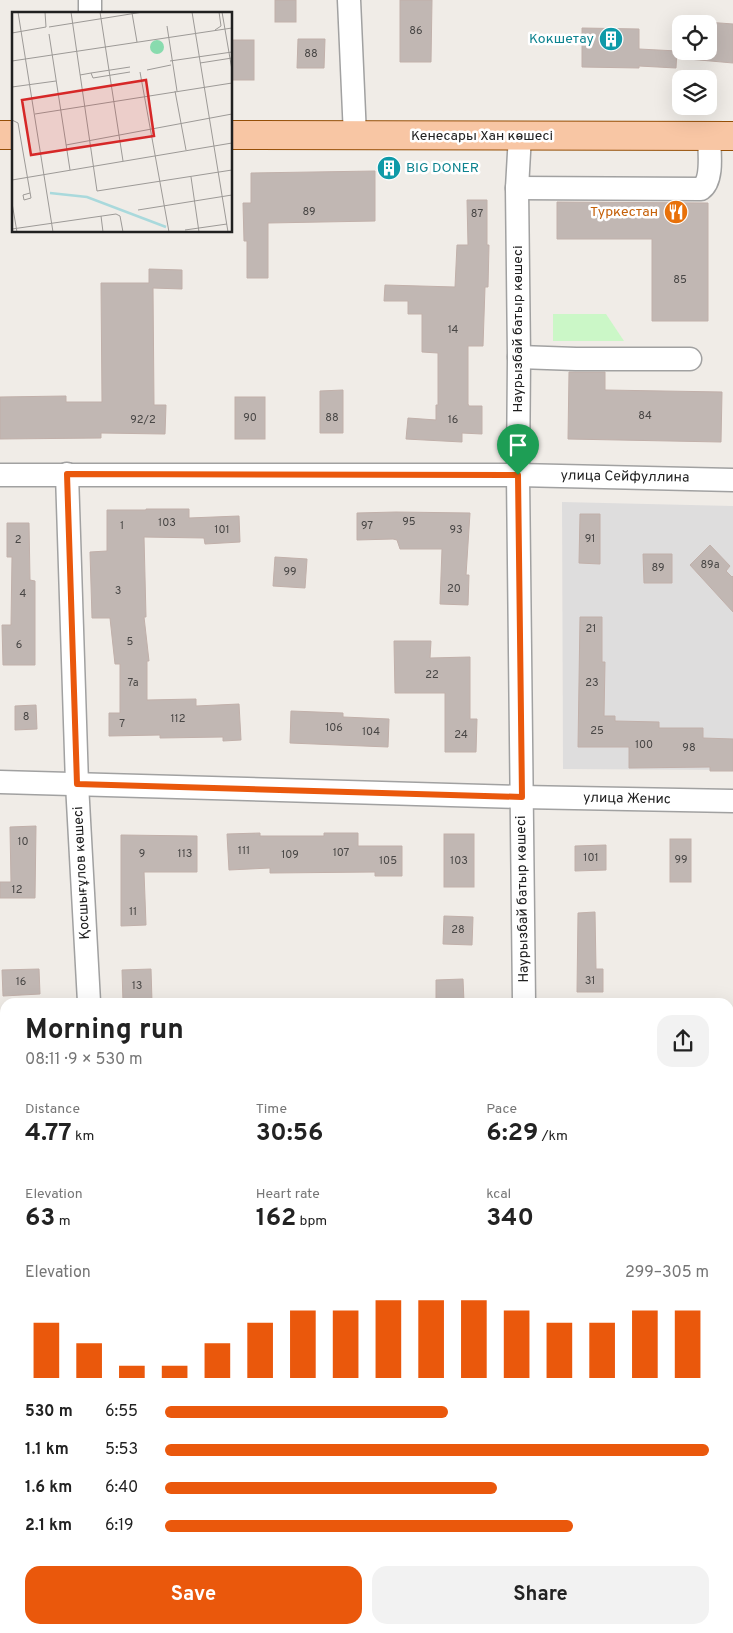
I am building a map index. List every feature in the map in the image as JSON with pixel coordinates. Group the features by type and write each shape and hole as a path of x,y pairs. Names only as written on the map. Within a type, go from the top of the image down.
{"main road":[{"name":"Кенесары Хан көшесі","path":"232,135 721,136"}],"street":[{"path":"349,0 355,136"},
{"name":"Наурызбай батыр көшесі","path":"520,136 518,188 518,475 524,998"},
{"path":"518,188 701,189 705,186 709,176 721,136"},
{"path":"519,357 576,360 690,359"},
{"name":"Қосшығұлов көшесі","path":"67,474 77,784 89,998"},
{"name":"улица Сейфуллина","path":"0,475 518,475 733,480"},
{"name":"улица Женис","path":"0,782 522,797 733,800"}],"shaded area":[{"path":"562,502 733,506 733,770 563,769"}],"green space":[{"path":"553,314 606,314 624,341 553,341"}],"building":[{"path":"275,0 296,0 296,22 275,22"},
{"path":"400,0 432,0 431,62 400,62"},
{"path":"717,23 733,24 733,63 699,60 717,60"},
{"name":"Кокшетау","path":"582,28 639,29 639,49 672,51 672,60 676,60 676,68 639,66 639,68 582,67"},
{"path":"298,39 325,39 324,68 297,68"},
{"path":"232,40 254,40 254,80 232,80"},
{"path":"375,171 375,221 268,223 268,278 247,278 247,241 244,241 243,203 251,203 251,173"},
{"path":"467,200 487,200 488,287 485,287 483,346 468,346 468,404 469,406 482,406 482,434 462,433 462,442 406,439 408,418 436,420 436,405 438,405 438,353 422,352 422,314 408,314 408,301 384,301 385,285 455,287 457,245 468,245"},
{"path":"557,202 708,203 708,321 652,321 652,239 557,239"},
{"path":"149,269 182,270 182,289 153,288 154,405 166,405 165,434 101,433 101,438 0,439 0,397 66,396 66,402 102,402 101,283 149,283"},
{"path":"569,372 605,372 605,390 722,392 721,442 568,439"},
{"path":"343,390 343,433 320,433 320,391"},
{"path":"235,397 265,397 265,439 235,439"},
{"path":"189,509 189,518 239,516 240,542 205,544 204,538 144,537 146,617 144,617 149,661 147,661 147,700 196,699 196,706 239,704 241,740 223,741 223,737 160,738 160,735 109,736 109,713 120,713 120,664 115,664 110,618 92,618 90,552 107,551 107,510"},
{"path":"357,513 470,513 466,575 469,575 468,605 440,604 442,549 400,549 397,540 393,539 357,540"},
{"path":"580,514 600,514 600,564 579,563"},
{"path":"7,523 29,523 30,580 35,581 35,665 3,665 2,625 11,625 12,557 7,557"},
{"path":"710,545 730,566 726,571 733,576 733,612 690,565"},
{"path":"643,554 672,554 672,583 644,583"},
{"path":"275,557 307,559 305,588 273,586"},
{"path":"580,617 602,617 602,662 605,662 604,716 615,716 615,721 659,722 659,728 703,728 703,738 733,739 733,771 710,771 710,767 629,768 629,747 578,747"},
{"path":"394,641 431,641 430,658 470,657 470,719 477,719 476,752 445,752 445,693 395,693"},
{"path":"36,705 37,729 15,730 15,706"},
{"path":"291,711 343,713 343,717 389,719 388,747 290,743"},
{"path":"36,826 35,898 0,898 0,882 11,882 10,827"},
{"path":"260,833 260,836 324,836 324,833 358,833 358,846 402,846 402,876 375,876 375,872 270,873 270,868 229,870 227,834"},
{"path":"444,834 474,834 474,887 444,887"},
{"path":"121,835 197,836 197,872 144,872 146,925 121,926"},
{"path":"670,839 691,839 691,882 670,882"},
{"path":"606,845 606,870 575,871 575,846"},
{"path":"595,912 596,969 603,969 603,992 577,992 578,913"},
{"path":"444,916 473,917 472,945 443,944"},
{"path":"39,969 40,994 3,996 2,970"},
{"path":"151,969 152,998 123,998 122,970"},
{"path":"463,979 464,998 436,998 436,980"}],"place":[{"name":"Кокшетау","path":"611,39"},
{"name":"BIG DONER","path":"389,168"},
{"name":"Туркестан","path":"676,212"}],"route":[{"path":"67,474 518,475 522,797 77,784 67,474"}]}
